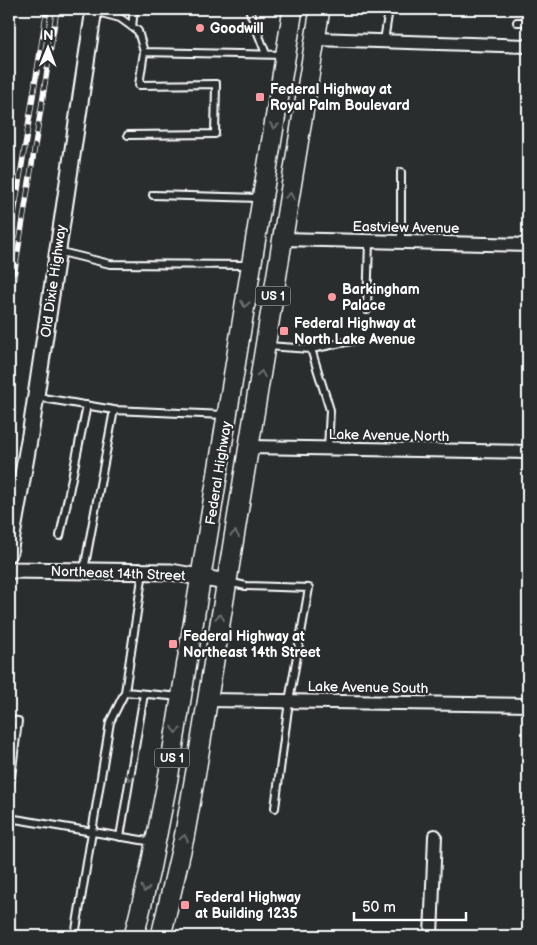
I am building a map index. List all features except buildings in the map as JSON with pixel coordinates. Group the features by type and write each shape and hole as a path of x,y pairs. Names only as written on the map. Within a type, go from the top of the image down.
{"main road":[{"name":"Federal Highway","path":"134,936 155,843 182,697 293,9"},
{"name":"Federal Highway","path":"161,936 187,822 208,700 320,9"},
{"path":"262,198 272,221 283,238"}],"street":[{"name":"Old Dixie Highway","path":"9,553 36,397 94,10"},
{"path":"315,38 528,46"},
{"name":"Eastview Avenue","path":"283,238 528,245"},
{"name":"Lake Avenue North","path":"249,447 528,452"},
{"name":"Northeast 14th Street","path":"9,570 171,572 226,582"},
{"name":"Lake Avenue South","path":"208,700 528,704"},
{"path":"430,936 434,836"}],"lane":[{"path":"132,27 134,9"},
{"path":"250,9 266,54"},
{"path":"384,41 389,9"},
{"path":"94,10 120,18 138,32 144,52 139,85 216,84 215,134 128,135"},
{"path":"517,22 528,22"},
{"path":"144,52 286,55"},
{"path":"401,172 401,242"},
{"path":"153,195 262,198"},
{"path":"367,310 369,241"},
{"path":"57,251 110,264 252,265"},
{"path":"265,346 311,349 356,340"},
{"path":"311,349 330,410 328,449"},
{"path":"36,397 114,410 228,416"},
{"path":"60,536 87,406"},
{"path":"84,571 114,410"},
{"path":"75,936 110,722 124,692 143,572"},
{"path":"226,582 246,586 309,588 289,701 274,808"},
{"path":"124,692 182,697"},
{"path":"120,836 144,694"},
{"path":"9,720 18,721 9,793"},
{"path":"9,818 155,843"}],"railway":[{"path":"9,245 47,9"},
{"path":"9,307 57,9"}],"place":[{"name":"Goodwill","path":"200,28"},
{"name":"Federal Highway at Royal Palm Boulevard","path":"260,97"},
{"name":"Barkingham Palace","path":"332,297"},
{"name":"Federal Highway at North Lake Avenue","path":"284,331"},
{"name":"Federal Highway at Northeast 14th Street","path":"173,644"},
{"name":"Federal Highway at Building 1235","path":"185,905"}]}
